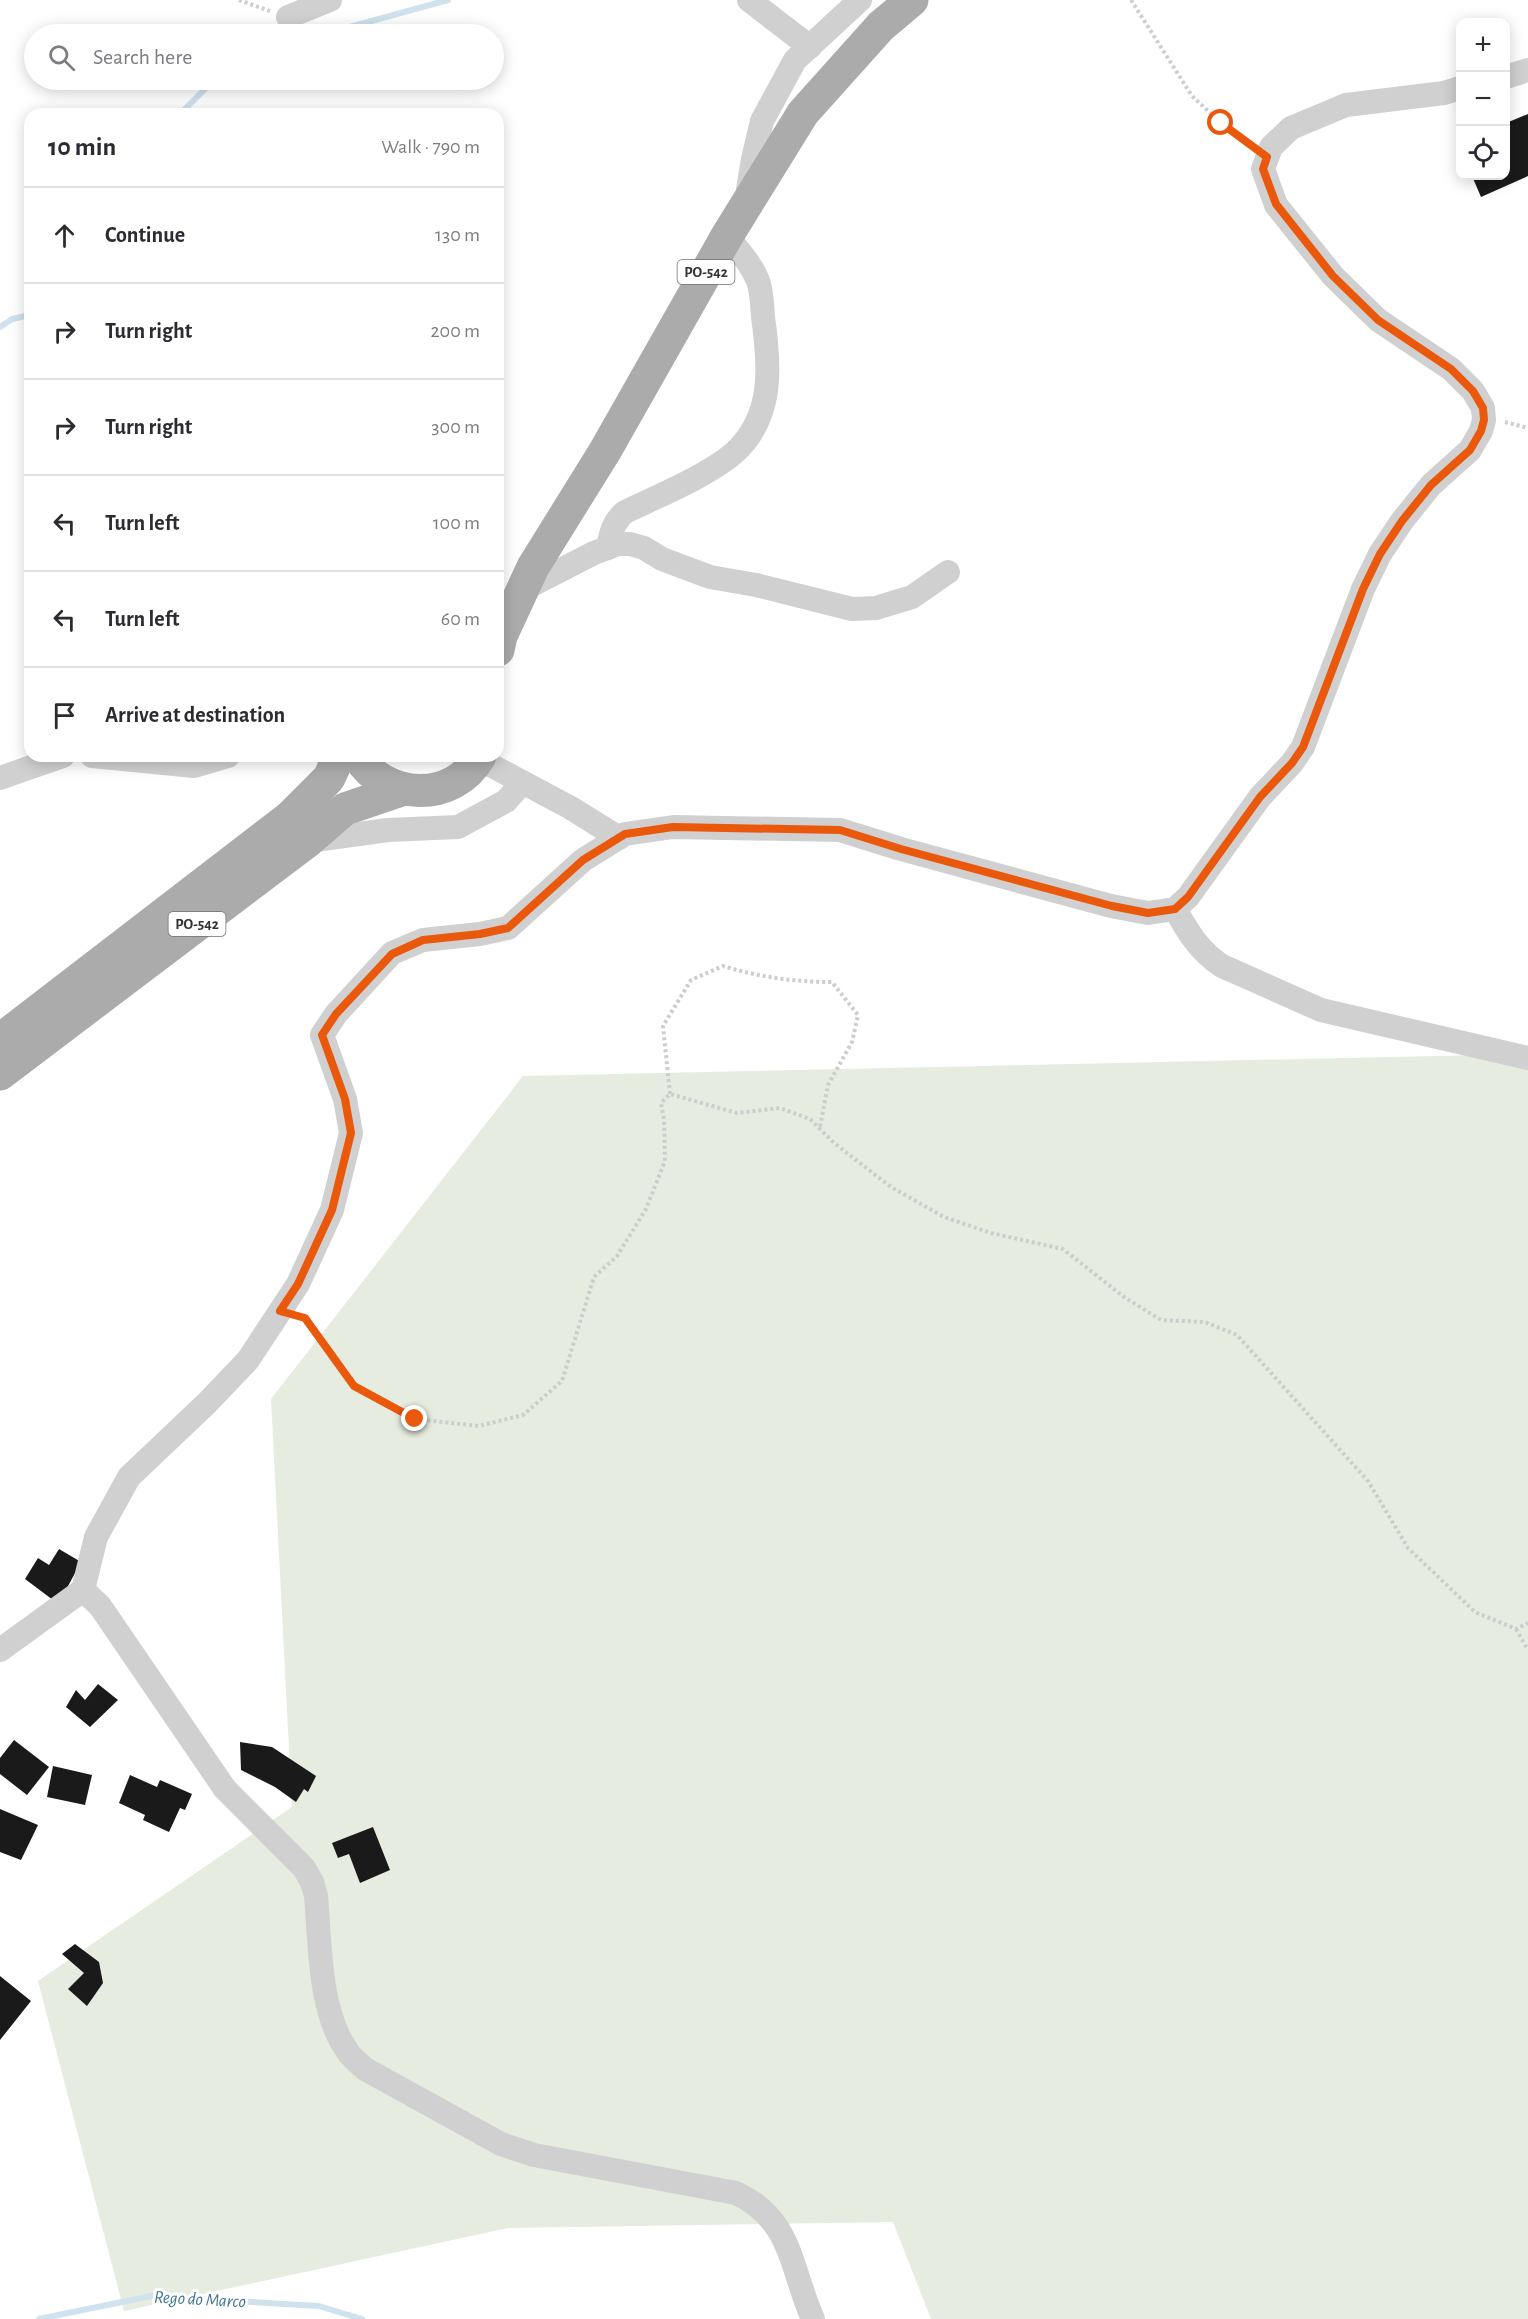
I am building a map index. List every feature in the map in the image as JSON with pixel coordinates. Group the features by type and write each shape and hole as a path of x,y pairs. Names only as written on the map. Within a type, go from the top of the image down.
{"main road":[{"name":"PO-542","path":"504,627 518,583 605,451 746,203 803,113 881,26 912,0"},
{"name":"PO-542","path":"0,1040 290,817 329,778 336,762"},
{"name":"PO-542","path":"362,762 381,781 401,790"},
{"name":"PO-542","path":"0,1074 308,841 345,809 401,790 428,791 453,783 467,773 477,762"}],"street":[{"path":"288,17 330,0"},
{"path":"749,0 810,46"},
{"path":"746,203 762,121 795,60 860,0"},
{"path":"1510,76 1528,70"},
{"path":"0,1650 82,1590 96,1537 129,1477 207,1403 248,1360 298,1284 332,1210 351,1133 345,1099 322,1035 336,1014 392,954 423,940 480,934 508,928 583,860 625,834 673,827 840,830 901,849 1112,906 1148,913 1175,909 1188,897 1260,797 1292,763 1303,747 1363,589 1380,554 1402,521 1431,485 1470,450 1481,431 1484,420 1483,408 1473,391 1451,369 1378,320 1333,276 1276,204 1263,169 1271,147 1291,128 1346,105 1444,93 1456,89"},
{"path":"608,548 611,529 616,519 700,475 733,454 754,430 764,404 768,375 759,282 750,264 727,236"},
{"path":"518,583 552,573 618,544 630,544 710,577 756,585 852,609 876,608 912,597 948,572"},
{"path":"0,778 46,762"},
{"path":"153,762 194,766 208,762"},
{"path":"487,762 571,808 619,838"},
{"path":"308,841 388,830 458,826 506,801 522,783"},
{"path":"1175,909 1192,939 1208,957 1222,966 1321,1010 1528,1058"},
{"path":"82,1590 106,1615 225,1789 303,1868 312,1882 316,1896 327,2005 347,2052 365,2069 501,2144 534,2155 736,2193 753,2202 770,2216 781,2232 813,2319"}],"path":[{"path":"239,0 288,17"},
{"path":"1131,0 1192,96 1221,123 1267,157"},
{"path":"670,1094 663,1026 691,980 723,966 754,975 797,982 832,982 858,1015 852,1042 828,1085 820,1127"},
{"path":"280,1311 305,1318 354,1386 415,1419 479,1426 523,1415 562,1380 594,1277 617,1256 646,1209 665,1161 664,1119 661,1103 670,1094"},
{"path":"670,1094 737,1113 780,1108 810,1119 834,1143 891,1186 944,1217 991,1233 1063,1249 1124,1297 1161,1320 1205,1322 1238,1335 1368,1481 1408,1548 1475,1612 1516,1629 1528,1650"},
{"path":"1516,1629 1528,1623"}],"shaded area":[{"path":"1528,1054 1528,2319 931,2319 893,2222 508,2228 124,2311 38,1981 292,1807 271,1399 523,1076"}],"building":[{"path":"1528,114 1528,176 1481,197 1474,180 1510,180 1510,121"},
{"path":"59,1549 81,1562 67,1588 53,1600 25,1579 38,1558 49,1565"},
{"path":"98,1684 118,1700 90,1727 66,1707 76,1690 85,1700"},
{"path":"14,1740 49,1767 27,1795 0,1774 0,1758"},
{"path":"240,1742 272,1747 316,1776 308,1792 304,1789 296,1802 275,1787 241,1770"},
{"path":"53,1766 92,1775 85,1805 47,1797"},
{"path":"130,1775 157,1787 160,1780 192,1794 185,1810 180,1808 169,1832 143,1820 145,1815 119,1803"},
{"path":"0,1809 38,1825 21,1860 0,1852"},
{"path":"373,1827 390,1870 360,1883 349,1854 338,1858 332,1843"},
{"path":"75,1944 99,1962 103,1983 87,2006 68,1989 84,1973 62,1954"},
{"path":"0,1976 31,2001 0,2040"}],"waterway":[{"path":"360,24 448,0"},
{"path":"186,108 204,90"},
{"path":"0,327 12,319 24,316"},
{"name":"Rego do Marco","path":"39,2319 151,2296 319,2306 362,2319"}],"route":[{"path":"415,1419 354,1386 305,1318 280,1311 298,1284 332,1210 351,1133 345,1099 322,1035 336,1014 392,954 423,940 480,934 508,928 583,860 625,834 673,827 840,830 901,849 1112,906 1148,913 1164,912 1175,909 1188,897 1260,797 1292,763 1303,747 1363,589 1380,554 1402,521 1431,485 1470,450 1481,431 1484,420 1483,408 1473,391 1451,369 1378,320 1333,276 1276,204 1263,169 1267,157 1221,123"}]}
